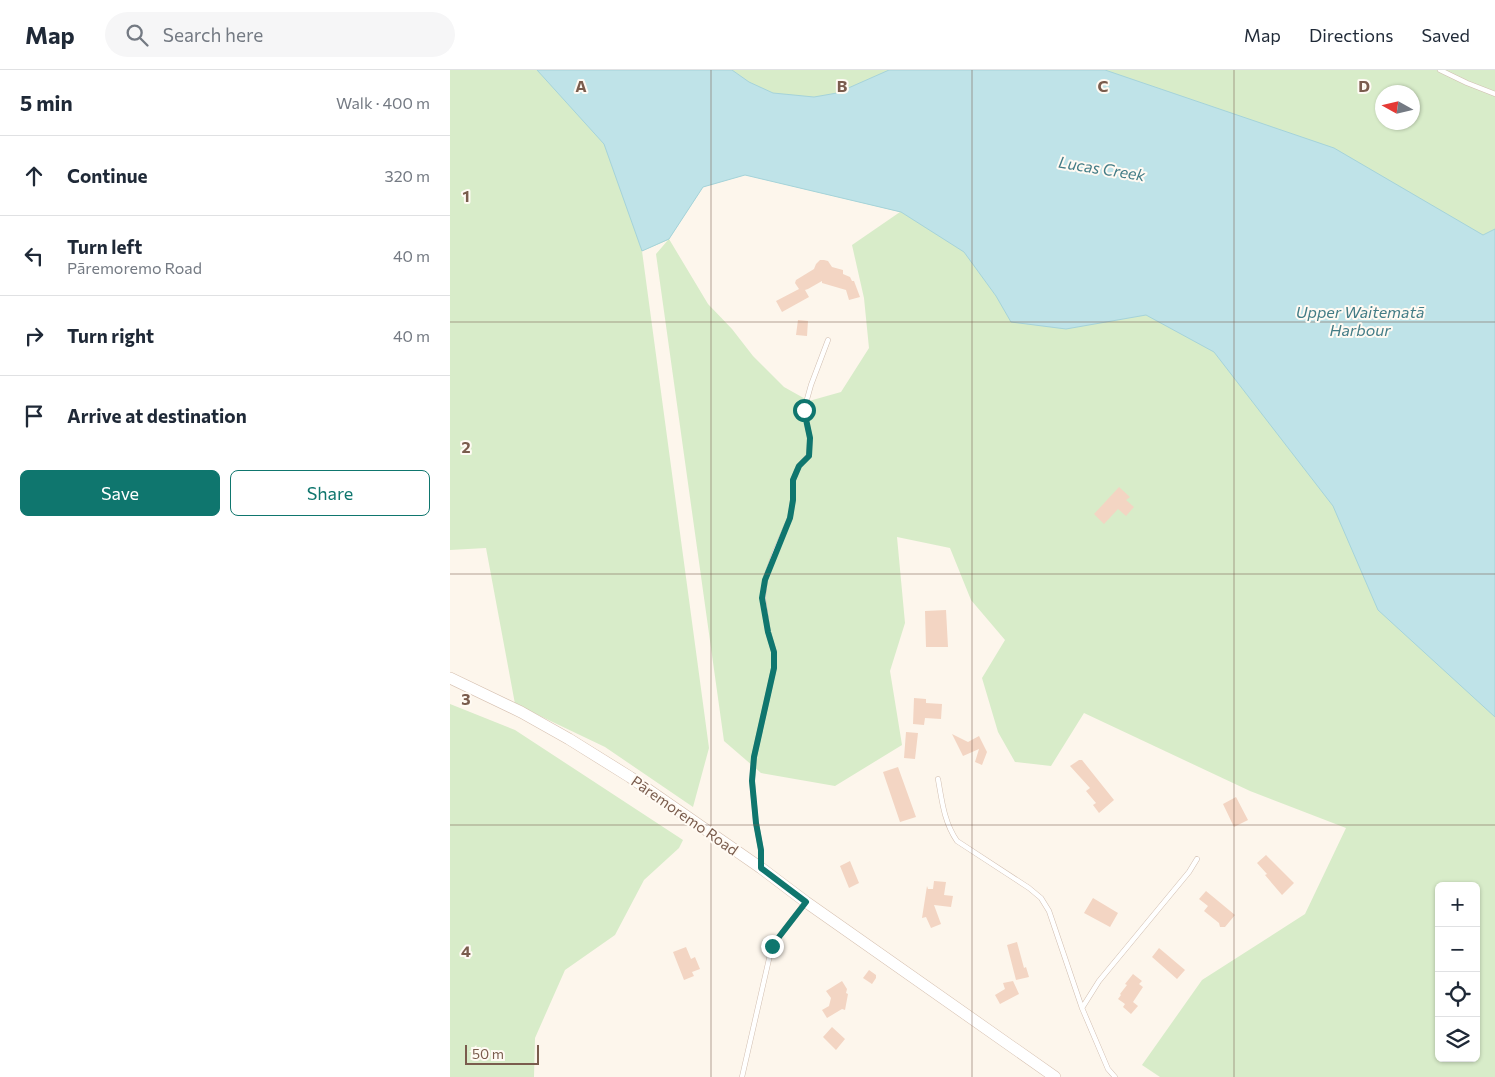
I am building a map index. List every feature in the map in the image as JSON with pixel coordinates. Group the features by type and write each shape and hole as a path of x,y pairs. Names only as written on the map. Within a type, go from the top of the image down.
{"street":[{"name":"Pāremoremo Road","path":"450,678 521,712 630,777 1055,1077"}],"lane":[{"path":"1440,70 1467,84 1495,94"},
{"path":"761,868 761,850 752,781 754,757 774,668 774,652 768,632 762,598 765,580 790,518 793,500 793,480 799,466 809,456 810,438 804,410 828,340"},
{"path":"938,779 946,819 950,831 958,841 1029,888 1041,898 1049,911 1082,1008 1108,1069 1115,1077"},
{"path":"1082,1008 1099,981 1197,859"},
{"path":"742,1077 772,946 806,902"}],"green space":[{"path":"450,70 1495,70 1495,1077 1160,1077 1142,1065 1202,980 1305,914 1346,828 1250,791 1084,713 1051,766 1015,762 998,732 982,678 1005,640 971,600 950,548 897,537 905,623 890,671 902,745 835,786 761,773 724,741 656,254 668,240 642,251 709,748 693,807 605,747 515,704 486,548 450,550","holes":["745,175 900,212 852,245 864,298 869,348 841,392 809,401 784,387 753,356 732,329 708,304 669,239 703,187"]},
{"path":"450,704 515,730 683,840 679,848 644,880 615,935 565,970 535,1038 534,1077 450,1077"}],"water":[{"name":"Upper Waitematā Harbour","path":"537,70 732,70 749,82 773,93 814,97 837,93 889,70 1105,70 1334,148 1483,235 1495,229 1495,717 1378,610 1333,506 1214,352 1146,315 1066,329 1011,322 996,296 964,252 901,212 745,175 703,187 669,239 642,251 604,144"}],"building":[{"path":"820,260 828,261 832,267 843,270 843,274 854,281 860,297 849,300 846,290 822,283 822,281 805,290 809,297 782,312 776,301 799,289 795,283 796,280 814,269"},
{"path":"798,320 808,321 807,336 796,335"},
{"path":"1119,487 1130,497 1126,500 1134,507 1126,516 1118,509 1104,524 1094,514"},
{"path":"946,610 948,647 926,647 925,611"},
{"path":"914,698 926,699 926,703 942,704 941,719 925,718 924,725 913,724"},
{"path":"906,732 918,733 915,759 904,758"},
{"path":"952,734 968,742 979,736 987,752 982,765 975,762 979,749 963,756"},
{"path":"1082,760 1114,800 1099,813 1093,805 1096,803 1086,791 1090,788 1070,766"},
{"path":"898,767 916,817 900,822 883,772"},
{"path":"1236,797 1248,820 1234,827 1223,804"},
{"path":"1266,855 1294,883 1282,895 1257,863"},
{"path":"850,861 859,883 849,888 840,866"},
{"path":"934,881 946,882 944,895 953,896 951,907 934,905 941,924 931,928 926,917 922,918 927,886 928,889 933,889"},
{"path":"1206,891 1235,915 1225,927 1220,927 1219,923 1204,911 1208,906 1199,899"},
{"path":"1093,898 1118,913 1110,927 1084,913"},
{"path":"1017,942 1024,968 1026,967 1029,977 1016,980 1007,945"},
{"path":"686,947 691,959 695,957 700,969 692,972 694,976 684,980 673,952"},
{"path":"1159,948 1185,970 1177,979 1152,957"},
{"path":"869,970 876,975 872,984 863,978"},
{"path":"1133,974 1142,981 1139,984 1143,987 1133,1002 1138,1006 1131,1014 1123,1007 1125,1004 1118,999 1127,985 1125,984"},
{"path":"842,981 848,994 845,1010 842,1009 827,1018 822,1010 829,1006 831,998 826,991"},
{"path":"1013,981 1019,994 1000,1004 995,995 1005,989 1003,983"},
{"path":"832,1027 845,1039 836,1050 823,1037"}],"route":[{"path":"772,946 806,902 761,868 761,850 752,781 754,757 774,668 774,652 768,632 762,598 765,580 790,518 793,500 793,480 799,466 809,456 810,438 804,410"}],"water label":[{"name":"Lucas Creek","path":"1102,168"}]}
